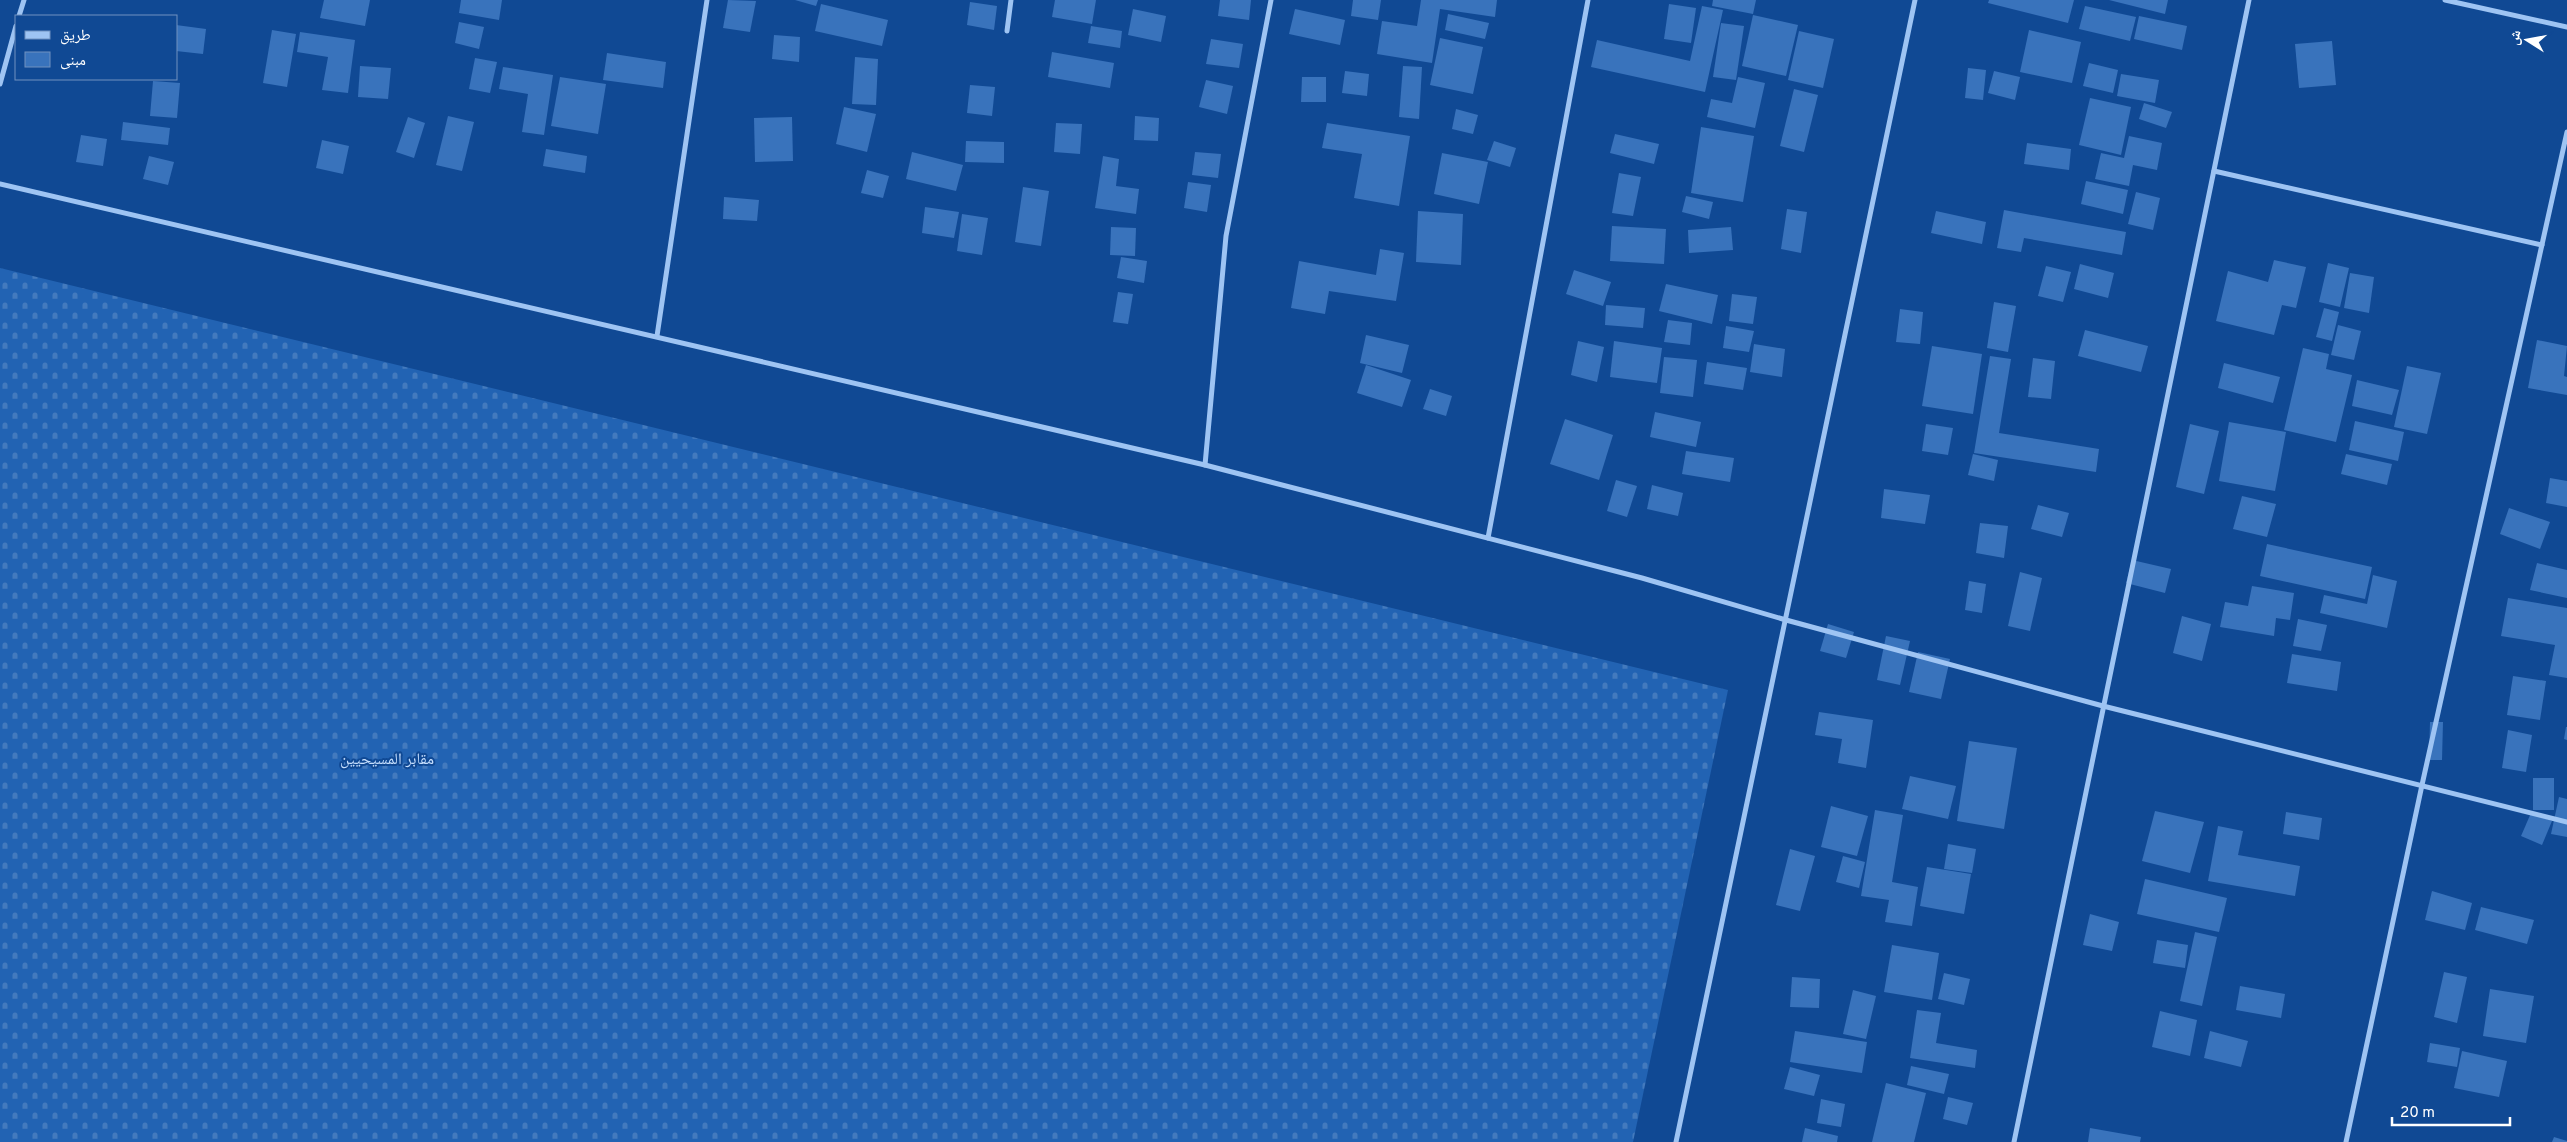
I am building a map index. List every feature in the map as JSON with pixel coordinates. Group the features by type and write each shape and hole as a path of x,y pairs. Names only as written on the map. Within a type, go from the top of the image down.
{"street":[{"path":"19,15 24,0"},
{"path":"657,336 707,0"},
{"path":"1007,31 1012,0"},
{"path":"1205,466 1226,236 1271,0"},
{"path":"1488,538 1588,0"},
{"path":"1676,1142 1915,0"},
{"path":"2014,1142 2249,0"},
{"path":"2445,0 2567,28"},
{"path":"0,84 15,30"},
{"path":"2346,1142 2422,785 2567,132"},
{"path":"2214,171 2542,246"},
{"path":"0,184 657,336 1205,466 1642,578 1786,620 2103,706 2567,822"}],"green space":[{"name":"مقابر المسيحيين","path":"0,268 1728,690 1633,1142 0,1142"}],"building":[{"path":"324,0 370,0 365,26 320,18"},
{"path":"461,0 502,0 499,20 459,13"},
{"path":"728,0 756,1 750,32 723,28"},
{"path":"795,0 818,0 816,6"},
{"path":"1055,0 1096,0 1092,24 1052,17"},
{"path":"1220,0 1251,0 1249,20 1218,16"},
{"path":"1353,0 1381,0 1378,20 1351,16"},
{"path":"1421,0 1497,0 1495,17 1440,9 1432,63 1377,54 1382,21 1417,26"},
{"path":"1713,0 1756,0 1753,14 1712,6"},
{"path":"1989,0 2074,0 2068,23 1988,3"},
{"path":"2109,0 2168,0 2165,14"},
{"path":"970,2 997,6 994,30 967,25"},
{"path":"821,4 888,20 882,46 815,31"},
{"path":"1669,4 1696,8 1691,43 1664,39"},
{"path":"1702,6 1723,10 1705,92 1591,67 1597,40 1690,61"},
{"path":"2085,6 2136,17 2130,41 2079,29"},
{"path":"1133,9 1166,16 1161,42 1128,35"},
{"path":"1295,9 1345,20 1340,45 1289,34"},
{"path":"1448,14 1489,23 1485,39 1445,30"},
{"path":"1753,15 1798,25 1786,76 1742,66"},
{"path":"2139,16 2187,26 2182,50 2134,39"},
{"path":"459,22 484,27 479,49 455,43"},
{"path":"1721,23 1744,26 1736,80 1713,77"},
{"path":"178,25 206,29 203,54 178,51"},
{"path":"1091,26 1122,31 1120,48 1088,43"},
{"path":"272,30 296,34 287,87 263,83"},
{"path":"2029,30 2081,42 2072,83 2020,72"},
{"path":"1799,31 1834,39 1823,88 1788,80"},
{"path":"300,32 355,40 348,93 322,90 328,57 297,52"},
{"path":"774,35 800,37 799,62 772,59"},
{"path":"1440,38 1483,47 1473,94 1430,85"},
{"path":"1211,39 1243,44 1239,68 1206,64"},
{"path":"2332,41 2336,85 2299,88 2295,44"},
{"path":"1052,52 1114,63 1110,88 1048,77"},
{"path":"607,53 666,62 663,88 603,80"},
{"path":"855,57 878,59 876,105 852,104"},
{"path":"475,58 497,62 490,93 469,89"},
{"path":"2089,63 2118,70 2113,93 2083,86"},
{"path":"360,66 391,68 388,99 358,97"},
{"path":"1403,66 1422,67 1419,119 1399,117"},
{"path":"503,67 553,75 544,135 522,132 528,94 499,89"},
{"path":"1968,68 1986,70 1983,100 1965,98"},
{"path":"1345,71 1369,74 1367,96 1342,93"},
{"path":"1994,71 2020,77 2015,100 1988,93"},
{"path":"2121,74 2159,80 2155,103 2117,96"},
{"path":"560,77 606,84 598,134 551,126"},
{"path":"1302,77 1326,77 1326,102 1301,102"},
{"path":"1738,77 1765,83 1755,128 1707,117 1711,99 1732,103"},
{"path":"1206,80 1233,86 1227,114 1199,107"},
{"path":"153,81 180,83 177,118 150,116"},
{"path":"970,85 995,87 992,116 967,113"},
{"path":"1794,89 1818,95 1804,152 1780,146"},
{"path":"2090,98 2131,107 2121,155 2079,145"},
{"path":"2144,103 2172,112 2166,128 2139,119"},
{"path":"844,107 876,114 867,152 836,144"},
{"path":"1456,109 1478,115 1473,134 1452,129"},
{"path":"448,116 474,122 462,171 436,165"},
{"path":"1135,116 1159,118 1158,141 1134,140"},
{"path":"408,117 425,123 414,158 396,152"},
{"path":"792,117 793,161 755,162 754,118"},
{"path":"123,122 170,128 168,145 121,140"},
{"path":"1056,123 1082,124 1080,154 1054,152"},
{"path":"1327,123 1410,136 1399,206 1354,198 1362,154 1322,148"},
{"path":"1701,127 1754,136 1743,202 1691,193"},
{"path":"1615,134 1659,144 1654,164 1610,153"},
{"path":"81,135 107,139 103,166 76,162"},
{"path":"2129,136 2162,143 2157,170 2133,165 2129,186 2095,179 2101,153 2124,158"},
{"path":"322,140 349,146 343,174 316,168"},
{"path":"966,141 1004,142 1004,163 965,162"},
{"path":"1494,141 1516,148 1510,167 1487,160"},
{"path":"2027,143 2071,149 2069,170 2024,164"},
{"path":"546,149 587,156 585,173 543,166"},
{"path":"912,152 963,165 956,191 906,179"},
{"path":"1195,152 1221,154 1218,178 1192,175"},
{"path":"1442,153 1488,162 1479,204 1434,194"},
{"path":"149,156 174,162 168,185 143,179"},
{"path":"1103,156 1119,159 1116,186 1139,189 1136,214 1095,208"},
{"path":"867,170 889,176 883,198 861,193"},
{"path":"1619,173 1641,177 1633,216 1612,213"},
{"path":"2086,181 2128,190 2123,214 2081,204"},
{"path":"1188,182 1211,185 1207,212 1184,208"},
{"path":"1023,187 1049,191 1041,246 1015,242"},
{"path":"2136,192 2160,198 2153,230 2128,224"},
{"path":"1686,196 1713,202 1709,219 1682,212"},
{"path":"724,197 759,200 757,221 723,219"},
{"path":"925,207 959,212 954,238 922,233"},
{"path":"1787,209 1807,212 1801,253 1781,249"},
{"path":"2004,210 2126,232 2122,255 2024,238 2021,252 1997,248"},
{"path":"1418,211 1463,214 1461,265 1416,262"},
{"path":"1936,211 1986,222 1982,244 1931,233"},
{"path":"962,214 988,218 982,255 957,251"},
{"path":"1612,226 1666,229 1664,264 1610,261"},
{"path":"1111,227 1136,228 1135,256 1110,255"},
{"path":"1731,227 1733,250 1689,253 1688,230"},
{"path":"1380,249 1404,253 1396,301 1329,291 1325,314 1291,308 1299,261 1376,275"},
{"path":"1121,257 1147,261 1144,283 1117,278"},
{"path":"2274,260 2306,267 2296,308 2282,305 2274,335 2216,321 2228,271 2268,282"},
{"path":"2328,263 2349,268 2340,307 2319,302"},
{"path":"2080,264 2114,273 2108,298 2074,289"},
{"path":"2046,266 2071,272 2063,302 2038,296"},
{"path":"1574,270 1611,282 1603,306 1566,294"},
{"path":"2350,273 2374,277 2369,313 2344,308"},
{"path":"1666,284 1718,295 1712,324 1659,311"},
{"path":"1118,292 1133,294 1128,324 1113,322"},
{"path":"1732,294 1757,297 1753,324 1729,321"},
{"path":"1994,302 2016,306 2008,352 1987,348"},
{"path":"1606,305 1645,308 1643,328 1605,325"},
{"path":"2324,308 2339,312 2332,341 2316,337"},
{"path":"1900,309 1923,312 1920,344 1896,342"},
{"path":"1668,320 1692,323 1690,345 1664,342"},
{"path":"2338,325 2361,331 2354,360 2331,355"},
{"path":"1726,326 1754,331 1749,352 1723,348"},
{"path":"2085,330 2148,346 2141,372 2078,356"},
{"path":"1366,335 1409,345 1402,373 1360,363"},
{"path":"2537,340 2567,346 2564,376 2567,377 2567,395 2528,388"},
{"path":"1578,341 1604,347 1597,382 1571,375"},
{"path":"1614,341 1662,348 1657,383 1610,377"},
{"path":"1754,344 1785,349 1782,377 1750,372"},
{"path":"1932,346 1982,354 1973,414 1922,406"},
{"path":"2303,348 2329,354 2326,369 2352,375 2336,442 2284,430"},
{"path":"1990,356 2011,359 1999,433 2099,449 2096,472 1974,453"},
{"path":"1664,357 1697,360 1693,397 1660,393"},
{"path":"2033,358 2055,361 2051,399 2028,397"},
{"path":"1707,362 1747,368 1743,390 1704,384"},
{"path":"2224,363 2280,377 2273,403 2218,388"},
{"path":"1366,365 1411,380 1402,407 1357,393"},
{"path":"2407,366 2441,373 2427,434 2394,427"},
{"path":"2357,380 2399,390 2392,415 2352,406"},
{"path":"1430,389 1452,396 1446,416 1423,409"},
{"path":"1655,412 1701,422 1696,447 1650,437"},
{"path":"1565,419 1613,435 1599,480 1550,464"},
{"path":"2355,421 2404,432 2398,461 2349,450"},
{"path":"2229,422 2286,432 2275,491 2219,481"},
{"path":"1926,424 1953,428 1948,455 1922,451"},
{"path":"2190,424 2219,431 2204,494 2176,487"},
{"path":"1686,451 1734,458 1730,482 1682,474"},
{"path":"1973,454 1998,460 1994,481 1968,475"},
{"path":"2346,454 2392,464 2387,485 2341,474"},
{"path":"2550,478 2567,481 2567,507 2546,503"},
{"path":"1616,480 1637,486 1627,517 1607,511"},
{"path":"1652,485 1683,493 1678,516 1647,509"},
{"path":"1884,489 1930,495 1925,524 1881,518"},
{"path":"2242,496 2276,504 2267,537 2233,529"},
{"path":"2038,505 2069,513 2062,537 2031,529"},
{"path":"2509,508 2550,522 2540,549 2500,534"},
{"path":"1980,523 2008,526 2004,558 1976,553"},
{"path":"2267,544 2372,567 2365,599 2260,576"},
{"path":"2132,560 2171,569 2165,593 2126,583"},
{"path":"2537,563 2567,570 2567,598 2530,590"},
{"path":"2020,572 2042,578 2030,631 2008,626"},
{"path":"2373,575 2397,581 2387,628 2320,613 2324,595 2367,604"},
{"path":"1969,581 1986,584 1982,613 1965,610"},
{"path":"2252,586 2294,593 2290,620 2276,618 2274,636 2220,627 2225,602 2248,606"},
{"path":"2508,598 2567,608 2567,678 2549,675 2555,645 2501,636"},
{"path":"2182,616 2211,624 2202,661 2173,653"},
{"path":"2298,619 2327,625 2321,651 2293,646"},
{"path":"1828,624 1854,632 1846,658 1820,651"},
{"path":"1886,636 1910,641 1900,685 1877,680"},
{"path":"1918,652 1950,659 1941,699 1909,692"},
{"path":"2292,654 2341,662 2337,691 2287,683"},
{"path":"2513,676 2546,681 2540,720 2507,715"},
{"path":"1819,712 1873,720 1866,768 1838,763 1842,739 1815,735"},
{"path":"2430,722 2443,722 2442,760 2429,760"},
{"path":"2567,727 2567,740 2564,739"},
{"path":"2508,730 2532,735 2526,772 2502,768"},
{"path":"1969,741 2017,748 2004,829 1957,821"},
{"path":"1910,776 1956,786 1948,819 1902,809"},
{"path":"2533,778 2554,778 2554,810 2533,810"},
{"path":"2559,797 2567,799 2567,837 2551,834"},
{"path":"1831,806 1868,816 1857,856 1821,847"},
{"path":"1875,810 1903,815 1892,882 1918,887 1912,926 1885,922 1889,900 1861,896"},
{"path":"2155,811 2204,822 2190,873 2142,861"},
{"path":"2286,812 2322,818 2319,840 2283,834"},
{"path":"2531,813 2552,821 2542,845 2521,836"},
{"path":"2218,826 2243,831 2238,855 2300,866 2295,896 2208,881"},
{"path":"1948,844 1976,849 1972,873 1944,869"},
{"path":"1790,849 1815,856 1800,911 1776,905"},
{"path":"1843,856 1865,862 1859,888 1836,882"},
{"path":"1927,867 1971,874 1964,914 1920,906"},
{"path":"2145,879 2227,898 2219,932 2137,914"},
{"path":"2432,891 2472,903 2465,930 2425,920"},
{"path":"2481,907 2534,920 2527,944 2475,930"},
{"path":"2090,914 2119,922 2112,951 2083,945"},
{"path":"2195,932 2217,937 2202,1006 2180,1001"},
{"path":"2157,940 2188,945 2185,968 2153,963"},
{"path":"1892,945 1939,953 1932,1000 1884,992"},
{"path":"2444,972 2467,977 2457,1023 2434,1017"},
{"path":"1944,973 1970,979 1964,1005 1938,999"},
{"path":"1792,977 1820,979 1819,1008 1790,1007"},
{"path":"2240,986 2285,994 2281,1018 2236,1010"},
{"path":"2490,989 2534,996 2526,1043 2483,1036"},
{"path":"1853,990 1876,996 1866,1039 1843,1034"},
{"path":"1917,1010 1941,1013 1936,1043 1977,1050 1975,1068 1910,1058"},
{"path":"2160,1011 2197,1020 2190,1056 2152,1047"},
{"path":"1795,1031 1867,1042 1862,1073 1790,1062"},
{"path":"2210,1031 2248,1041 2241,1067 2204,1058"},
{"path":"2430,1043 2460,1048 2457,1067 2427,1062"},
{"path":"2462,1051 2507,1061 2499,1097 2454,1088"},
{"path":"1911,1066 1949,1074 1944,1094 1907,1085"},
{"path":"1790,1067 1820,1075 1814,1096 1784,1089"},
{"path":"1886,1083 1926,1093 1914,1142 1872,1142"},
{"path":"1948,1097 1973,1103 1967,1125 1943,1119"},
{"path":"1821,1099 1845,1104 1841,1127 1817,1123"},
{"path":"1805,1128 1838,1136 1837,1142 1802,1142"},
{"path":"2090,1128 2141,1137 2140,1142 2088,1142"},
{"path":"2554,1137 2567,1141 2567,1142 2552,1142"}]}
